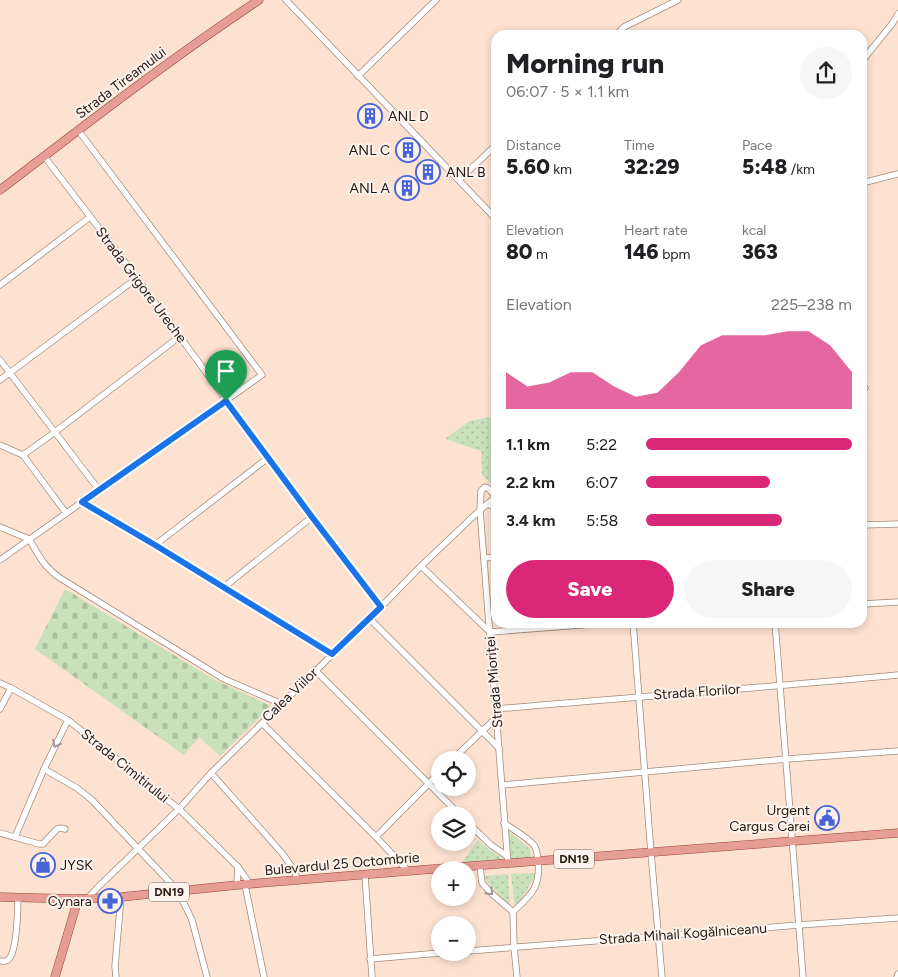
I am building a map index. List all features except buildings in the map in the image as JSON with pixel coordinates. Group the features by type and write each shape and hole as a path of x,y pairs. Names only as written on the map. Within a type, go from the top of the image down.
{"main road":[{"name":"Strada Tireamului","path":"0,190 170,61 259,0"},
{"name":"Bulevardul 25 Octombrie","path":"88,898 121,897 480,866 507,860 538,861 898,834"},
{"name":"DN19","path":"0,897 88,898"},
{"path":"55,977 78,898"}],"street":[{"path":"286,0 491,214"},
{"path":"358,76 436,0"},
{"path":"621,30 678,0"},
{"path":"867,55 898,14"},
{"path":"0,560 262,375 78,130"},
{"path":"459,180 491,150"},
{"name":"Strada Grigore Ureche","path":"44,156 381,607"},
{"path":"867,181 898,174"},
{"path":"0,285 90,217"},
{"path":"0,380 137,278"},
{"path":"23,455 180,337"},
{"path":"0,360 99,490"},
{"path":"0,445 23,455 66,513"},
{"path":"155,545 268,458"},
{"name":"Strada Mioriței","path":"491,491 486,487 481,491 480,510 507,860"},
{"name":"Calea Viilor","path":"88,898 179,809 211,773 315,670 421,566 491,501"},
{"path":"82,502 332,654"},
{"path":"224,587 312,517"},
{"path":"867,524 898,524"},
{"path":"0,527 29,539 44,564 60,578 224,679 282,704"},
{"path":"484,558 491,557"},
{"path":"421,566 490,632 542,628"},
{"path":"867,604 898,602"},
{"path":"369,618 499,748"},
{"path":"633,628 662,977"},
{"path":"775,628 803,977"},
{"path":"315,670 451,806"},
{"name":"Strada Florilor","path":"496,709 898,675"},
{"name":"Strada Cimitirului","path":"0,683 68,720 179,809 238,866 244,885"},
{"path":"0,710 11,688"},
{"path":"461,751 497,717"},
{"path":"15,837 44,769 68,720"},
{"path":"262,723 408,871"},
{"path":"502,784 787,758 898,751"},
{"path":"44,769 77,788 92,800 178,891 192,920 207,977"},
{"path":"211,773 282,853 294,870 298,881"},
{"path":"376,837 431,781"},
{"path":"504,824 533,844 538,861 538,883 513,912 516,977"},
{"path":"0,834 43,844 57,829 65,830"},
{"path":"476,831 507,860"},
{"path":"238,866 244,885 264,977"},
{"path":"480,866 482,883 513,912"},
{"path":"365,876 372,977"},
{"path":"0,961 6,961 12,951 18,918 18,897"},
{"path":"116,977 115,966 121,897"},
{"name":"Strada Mihail Kogălniceanu","path":"476,950 898,918"},
{"path":"370,959 431,954"}],"green space":[{"path":"491,417 491,483 482,475 481,451 445,439 469,421"},
{"path":"65,589 215,680 271,706 220,756 199,737 184,755 35,649"},
{"path":"507,830 530,849 531,858 509,860"},
{"path":"478,840 501,857 501,861 463,861 470,851 476,851"},
{"path":"537,873 515,909 511,874"},
{"path":"508,874 510,907 482,876"}],"place":[{"name":"ANL D","path":"370,116"},
{"name":"ANL C","path":"408,150"},
{"name":"ANL B","path":"428,172"},
{"name":"ANL A","path":"407,188"},
{"name":"Urgent Cargus Carei","path":"827,818"},
{"name":"JYSK","path":"43,865"},
{"name":"Cynara","path":"110,901"}],"route":[{"path":"226,401 381,607 332,654 82,502 226,401"}]}
